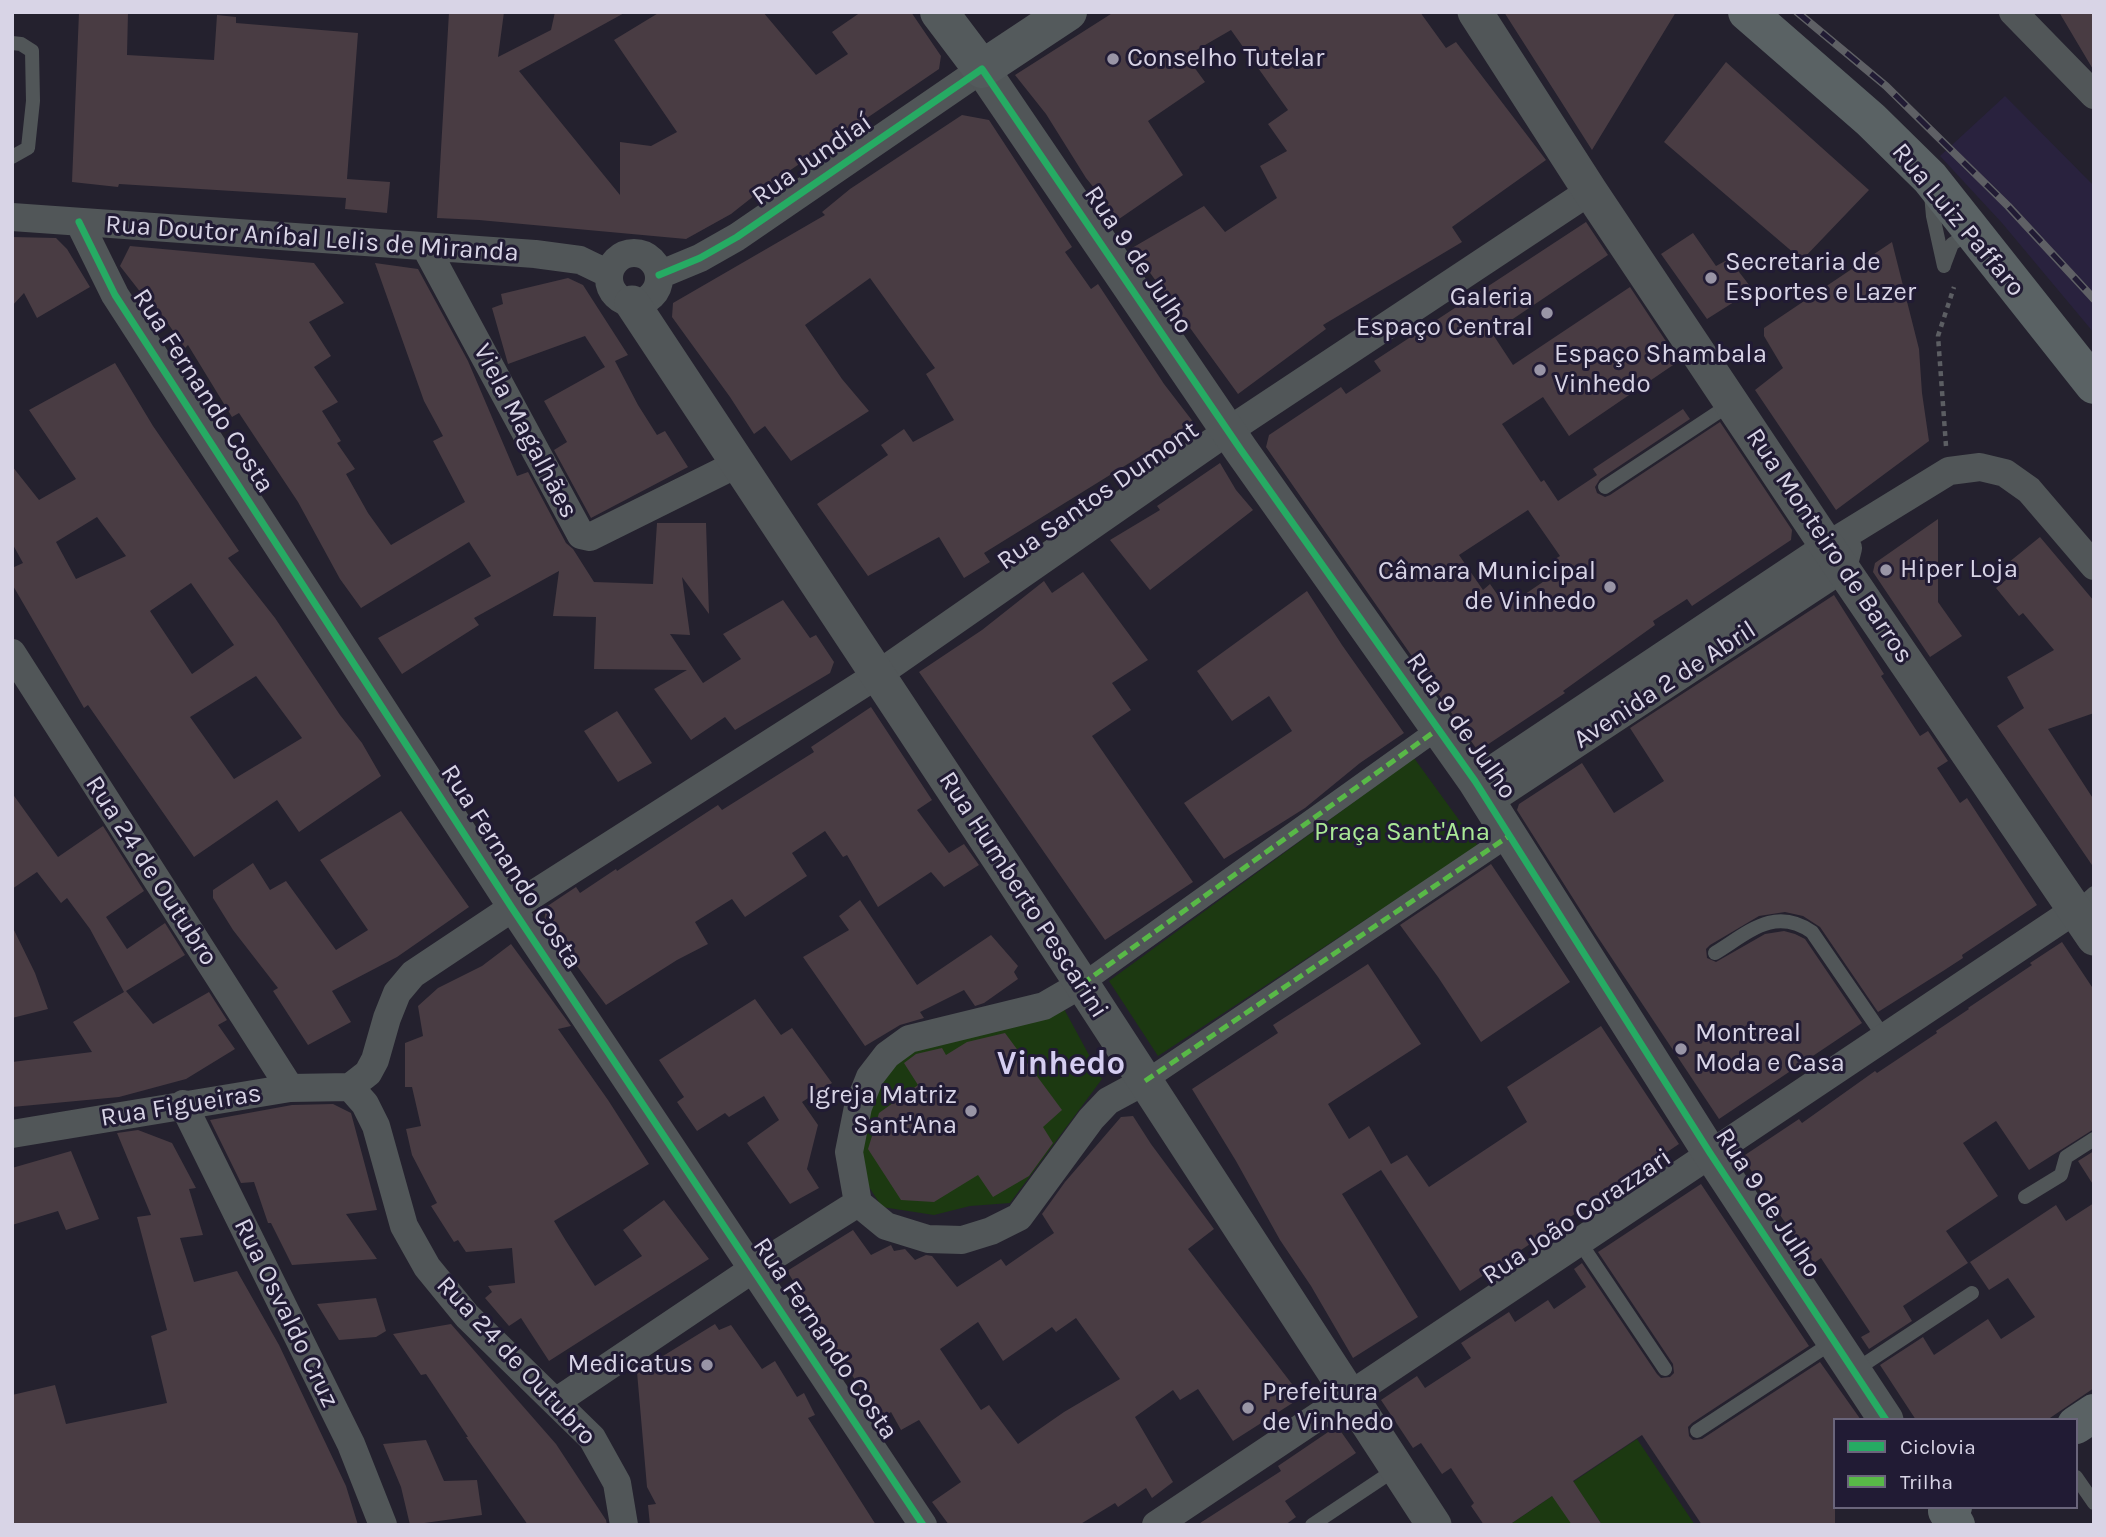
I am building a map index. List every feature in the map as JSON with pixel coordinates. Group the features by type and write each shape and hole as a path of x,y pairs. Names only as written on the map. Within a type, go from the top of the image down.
{"main road":[{"path":"939,12 982,69"},
{"name":"Rua Jundiaí","path":"982,69 1068,12"},
{"name":"Rua Luiz Paffaro","path":"1746,12 1861,112 1930,178 2094,385"},
{"path":"2078,1424 2094,1413"}],"street":[{"name":"Rua Monteiro de Barros","path":"1475,12 1590,191 1732,403 1841,548 2088,913"},
{"path":"2013,12 2094,95"},
{"name":"Rua Jundiaí","path":"659,275 700,258 737,237 982,69"},
{"name":"Rua 9 de Julho","path":"982,69 1228,431 1482,791 1710,1153 1885,1418"},
{"name":"Rua Santos Dumont","path":"350,1087 368,1073 375,1060 397,993 413,974 877,675 1228,431 1590,191"},
{"name":"Rua Doutor Aníbal Lelis de Miranda","path":"12,217 580,260 609,274"},
{"name":"Rua Fernando Costa","path":"79,222 116,295 512,908 923,1525"},
{"name":"Viela Magalhães","path":"426,248 581,534 590,537 737,464"},
{"path":"638,254 652,261 659,275 659,282 652,296 632,303 617,296 609,282 609,274 616,260 623,256 638,254"},
{"name":"Rua Humberto Pescarini","path":"632,303 1082,984 1434,1525"},
{"path":"1950,471 1980,467 2004,473 2029,490 2094,566"},
{"name":"Avenida 2 de Abril","path":"1482,791 1950,471"},
{"name":"Rua 24 de Outubro","path":"12,653 290,1088"},
{"path":"1438,729 1082,984 1044,1006 909,1039 887,1055 870,1077 858,1107 849,1152 858,1203 886,1226 928,1239 962,1240 991,1231 1019,1217 1091,1119 1108,1101 1145,1081 1510,836"},
{"name":"Rua João Corazzari","path":"1156,1525 1884,1037 2088,913"},
{"name":"Rua 24 de Outubro","path":"350,1087 365,1104 376,1126 404,1226 427,1267 467,1317 557,1401 592,1438 617,1483 624,1525"},
{"name":"Rua Figueiras","path":"12,1134 290,1088 350,1087"},
{"name":"Rua Osvaldo Cruz","path":"183,1104 351,1444 383,1525"},
{"path":"557,1401 753,1269 858,1203"}],"lane":[{"path":"12,43 21,44 32,51 33,101 28,148 12,157"},
{"path":"1930,178 1933,216 1944,266 1952,244 1972,231"},
{"path":"1605,487 1732,403"},
{"path":"1715,953 1768,922 1781,921 1802,926 1812,932 1884,1037"},
{"path":"2025,1197 2061,1175 2066,1157 2094,1139"},
{"path":"1579,1241 1665,1369"},
{"path":"1854,1371 1972,1293"},
{"path":"1697,1431 1835,1341"},
{"path":"1312,1525 1396,1468"},
{"path":"2078,1480 2094,1503"}],"path":[{"path":"1950,471 1944,433 1938,336 1954,287"}],"shaded area":[{"path":"2005,96 2094,186 2094,333 2002,223 1940,156"}],"green space":[{"name":"Praça Sant'Ana","path":"1414,758 1478,846 1158,1056 1109,981"},
{"name":"Igreja Matriz Sant'Ana","path":"1063,1007 1102,1079 1010,1203 970,1206 934,1215 882,1207 869,1187 855,1154 886,1069 915,1042"},
{"path":"1637,1439 1695,1525 1602,1525 1593,1511 1572,1525 1509,1525"}],"building":[{"path":"79,12 128,12 127,55 214,60 217,15 236,17 236,23 358,33 347,179 390,182 387,213 345,209 346,198 119,184 118,187 72,182"},
{"path":"449,12 504,12 498,57 551,30 555,12 626,12 519,71 620,195 620,142 651,146 677,132 614,40 660,12 763,12 816,75 848,54 832,32 861,12 911,12 941,56 939,69 764,188 731,214 686,239 437,218"},
{"path":"1114,12 1420,12 1446,48 1456,42 1546,160 1452,227 1462,242 1323,325 1326,329 1238,394 1132,248 1204,206 1225,232 1277,198 1260,166 1287,151 1268,124 1288,110 1231,30 1186,56 1205,82 1148,121 1183,175 1119,219 1086,178 1046,114 1015,75"},
{"path":"1504,12 1676,12 1592,150"},
{"path":"2059,12 2094,12 2094,71"},
{"path":"1726,62 1869,190 1802,260 1664,142"},
{"path":"962,115 989,120 1072,247 1065,252 1091,289 1098,284 1164,384 1194,423 984,553 990,562 964,578 939,537 868,576 817,504 888,455 881,445 904,429 913,442 954,420 926,374 935,368 870,278 805,325 842,379 869,411 791,461 765,426 754,434 672,317 673,303 825,215 822,212 850,189"},
{"path":"1586,222 1608,255 1492,333 1513,365 1630,287 1679,361 1569,436 1543,397 1502,424 1541,482 1544,480 1558,501 1597,475 1593,469 1683,409 1690,419 1600,479 1595,487 1597,493 1605,497 1610,495 1720,422 1792,530 1791,540 1692,606 1687,599 1653,621 1655,625 1563,691 1565,693 1478,751 1266,447 1269,435 1341,387 1346,394 1381,371 1374,361","holes":["1528,510 1560,556 1555,559 1562,569 1506,607 1490,584 1483,590 1459,555"]},
{"name":"Secretaria de Esportes e Lazer","path":"1693,233 1716,266 1729,259 1753,290 1707,319 1661,254"},
{"path":"12,237 56,238 67,249 90,287 37,318 24,293 12,306"},
{"path":"1892,242 1919,349 1929,441 1836,510 1755,390 1783,368 1764,336 1764,328"},
{"path":"130,246 314,263 344,303 309,322 331,356 314,367 338,402 322,411 341,441 337,443 355,469 346,474 368,513 391,545 465,502 433,441 443,436 424,401 375,263 418,269 468,361 517,476 528,472 566,543 573,549 594,582 653,584 657,523 706,523 709,614 682,577 690,635 670,634 703,683 741,659 723,634 783,600 810,638 816,635 834,662 830,673 735,730 725,717 691,740 654,689 687,670 594,669 596,617 553,616 559,571 474,618 479,625 402,674 378,638 491,576 469,542 361,608 340,579 298,502 239,413 232,417 188,345 185,348 155,305 152,307 120,266"},
{"path":"568,278 583,285 628,355 615,361 638,405 657,435 665,431 688,467 591,518 554,450 567,442 544,401 605,367 585,336 508,364 492,308 503,304 501,294"},
{"path":"115,363 153,426 239,551 228,558 275,618 362,743 381,776 299,832 277,800 194,857 88,705 84,708 12,584 12,568 23,563 12,543 12,466 39,500 76,479 29,410","holes":["97,517 126,556 76,579 56,542","191,583 234,645 192,674 150,611","256,676 302,738 234,779 190,717"]},
{"path":"1220,463 1236,490 1253,510 1150,590 1110,540 1160,510 1157,506"},
{"path":"1938,519 1938,602 1962,636 1930,657 1873,572 1875,563"},
{"path":"2040,537 2094,601 2094,713 2048,729 2094,800 2094,868 1997,726 2024,708 2007,677 2054,650 2023,613 2019,616 1996,588 2006,580 1998,571"},
{"path":"1083,572 1148,660 1112,683 1131,710 1092,736 1193,882 1105,940 919,672 982,630 1044,581 1052,593"},
{"path":"1307,591 1404,733 1360,763 1305,808 1224,859 1184,803 1292,731 1269,696 1232,721 1197,671"},
{"path":"1834,595 1920,736 1928,731 1948,761 1937,768 1960,803 1967,798 2037,905 1962,955 1963,958 1878,1012 1820,927 1803,916 1785,912 1759,916 1710,945 1706,949 1707,958 1716,962 1765,934 1784,931 1805,939 1862,1023 1719,1119 1517,810 1519,804 1582,763 1614,813 1664,781 1630,728"},
{"path":"871,707 932,800 917,810 949,853 964,844 979,865 944,887 931,872 878,907 847,855 843,857 825,831 792,853 807,876 745,917 732,899 695,922 708,944 677,960 606,1005 544,922 546,907 576,887 580,893 718,805 722,810 814,752 811,747"},
{"path":"617,711 652,763 618,782 584,731"},
{"path":"12,793 58,857 103,826 144,891 106,917 127,949 165,923 185,955 126,991 153,1024 209,992 227,1020 218,1025 235,1049 186,1079 119,1097 12,1107 12,1062 92,1052 73,1022 124,992 90,929 67,898 61,903 37,872 12,889"},
{"path":"401,811 469,907 397,957 332,991 351,1022 308,1045 273,991 278,988 233,930 213,898 213,890 253,863 270,890 286,881 336,950 368,930 320,860"},
{"path":"1491,864 1570,982 1481,1042 1400,925"},
{"path":"860,900 917,985 991,935 1018,966 1014,972 1018,979 984,1003 975,1006 964,990 920,1012 924,1018 900,1025 865,1046 803,957 849,930 839,916"},
{"path":"12,926 35,973 48,1009 12,1018"},
{"path":"2062,942 2094,990 2094,1129 2029,1170 1996,1121 1963,1143 1998,1196 1946,1231 1968,1263 1903,1306 1912,1321 1869,1349 1861,1337 1870,1332 1821,1258 1814,1263 1775,1208 1773,1209 1742,1157 1799,1119 1802,1123 1875,1071 1877,1073 1937,1033 1936,1031"},
{"path":"511,944 571,1026 558,1029 649,1164 554,1221 566,1241 595,1286 642,1256 623,1230 664,1200 709,1259 549,1361 521,1318 509,1326 485,1298 492,1292 488,1286 515,1283 512,1248 466,1252 458,1240 454,1242 431,1206 437,1203 412,1155 406,1129 421,1126 412,1087 405,1087 405,1043 423,1036 418,1006 438,988 482,966"},
{"path":"1368,964 1421,1044 1328,1104 1349,1139 1369,1126 1391,1164 1407,1155 1429,1187 1527,1122 1507,1087 1601,1026 1679,1144 1460,1291 1381,1170 1342,1194 1418,1317 1353,1358 1192,1089 1278,1033 1273,1025"},
{"path":"755,999 781,1035 792,1028 832,1083 802,1102 818,1125 807,1169 819,1188 790,1204 747,1143 779,1120 764,1096 729,1117 725,1113 697,1131 677,1102 684,1097 659,1060"},
{"name":"Igreja Matriz Sant'Ana","path":"1005,1033 1062,1110 1043,1127 1053,1143 1029,1176 993,1197 978,1175 934,1202 901,1200 868,1149 879,1113 918,1085 904,1063 916,1054 942,1048 946,1055 967,1042"},
{"path":"333,1104 351,1113 377,1210 346,1214 377,1259 292,1265 271,1223 268,1223 254,1182 241,1183 210,1120 292,1105"},
{"path":"1133,1116 1214,1229 1188,1249 1302,1397 1233,1441 1198,1389 1180,1400 1173,1390 1135,1417 1173,1482 1152,1498 1146,1488 1118,1507 1115,1503 1079,1525 949,1525 932,1502 961,1482 919,1420 901,1430 891,1412 880,1420 787,1271 853,1230 871,1255 891,1245 894,1251 905,1249 915,1260 926,1255 932,1256 957,1287 1001,1259 1006,1266 1054,1233 1042,1214 1065,1182 1121,1117","holes":["1076,1318 1120,1379 1064,1412 1018,1444 989,1405 981,1410 940,1349 978,1322 1003,1361 1052,1327 1056,1332"]},
{"path":"138,1130 172,1143 196,1188 189,1189 203,1235 180,1238 194,1282 237,1271 279,1345 346,1486 358,1525 12,1525 12,1395 55,1385 66,1424 167,1403 151,1336 167,1330 137,1217 151,1215 117,1133"},
{"path":"71,1151 99,1219 66,1230 58,1211 12,1225 12,1168"},
{"path":"2094,1151 2094,1186 2078,1161"},
{"path":"1701,1184 1809,1346 1692,1423 1688,1427 1689,1436 1693,1440 1702,1439 1820,1362 1860,1418 1833,1418 1835,1525 1702,1525 1642,1435 1573,1481 1602,1525 1572,1525 1552,1496 1509,1525 1484,1525 1471,1506 1474,1503 1451,1468 1442,1474 1421,1443 1413,1448 1381,1400 1417,1376 1425,1388 1471,1358 1461,1343 1509,1312 1515,1322 1548,1300 1554,1309 1586,1287 1574,1269 1582,1263 1657,1374 1661,1378 1670,1377 1674,1373 1673,1364 1598,1252"},
{"path":"2094,1203 2094,1388 2050,1418 1915,1418 1880,1365 1923,1337 1934,1355 1988,1319 2001,1339 2035,1317 2008,1278 1989,1290 1970,1262 2056,1205 2066,1221"},
{"path":"376,1298 386,1331 376,1337 339,1340 317,1304"},
{"path":"451,1324 556,1444 607,1525 528,1525 466,1437 426,1374 421,1375 393,1334"},
{"path":"715,1324 719,1330 731,1325 762,1369 775,1361 797,1397 804,1393 815,1415 808,1418 876,1525 650,1525 648,1505 656,1504 647,1487 637,1372"},
{"path":"1337,1426 1356,1453 1285,1501 1296,1517 1285,1525 1197,1525 1281,1471 1278,1466"},
{"path":"426,1440 444,1481 477,1480 482,1515 410,1525 401,1487 383,1444"}],"railway":[{"path":"1797,12 1886,86 2008,206 2094,299"}],"marked path":[{"path":"1082,984 1438,729"},
{"path":"1145,1081 1509,836"}],"cycle path":[{"path":"659,275 700,258 737,237 982,69 1241,450 1475,781 1710,1153 1885,1418"},
{"path":"79,222 115,295 512,908 923,1525"}],"place":[{"name":"Conselho Tutelar","path":"1113,59"},
{"name":"Secretaria de Esportes e Lazer","path":"1711,278"},
{"name":"Galeria Espaço Central","path":"1547,313"},
{"name":"Espaço Shambala Vinhedo","path":"1540,370"},
{"name":"Hiper Loja","path":"1886,570"},
{"name":"Câmara Municipal de Vinhedo","path":"1610,587"},
{"name":"Montreal Moda e Casa","path":"1681,1049"},
{"name":"Igreja Matriz Sant'Ana","path":"971,1111"},
{"name":"Medicatus","path":"707,1365"},
{"name":"Prefeitura de Vinhedo","path":"1248,1408"}],"district":[{"name":"Vinhedo","path":"1061,1065"}]}
